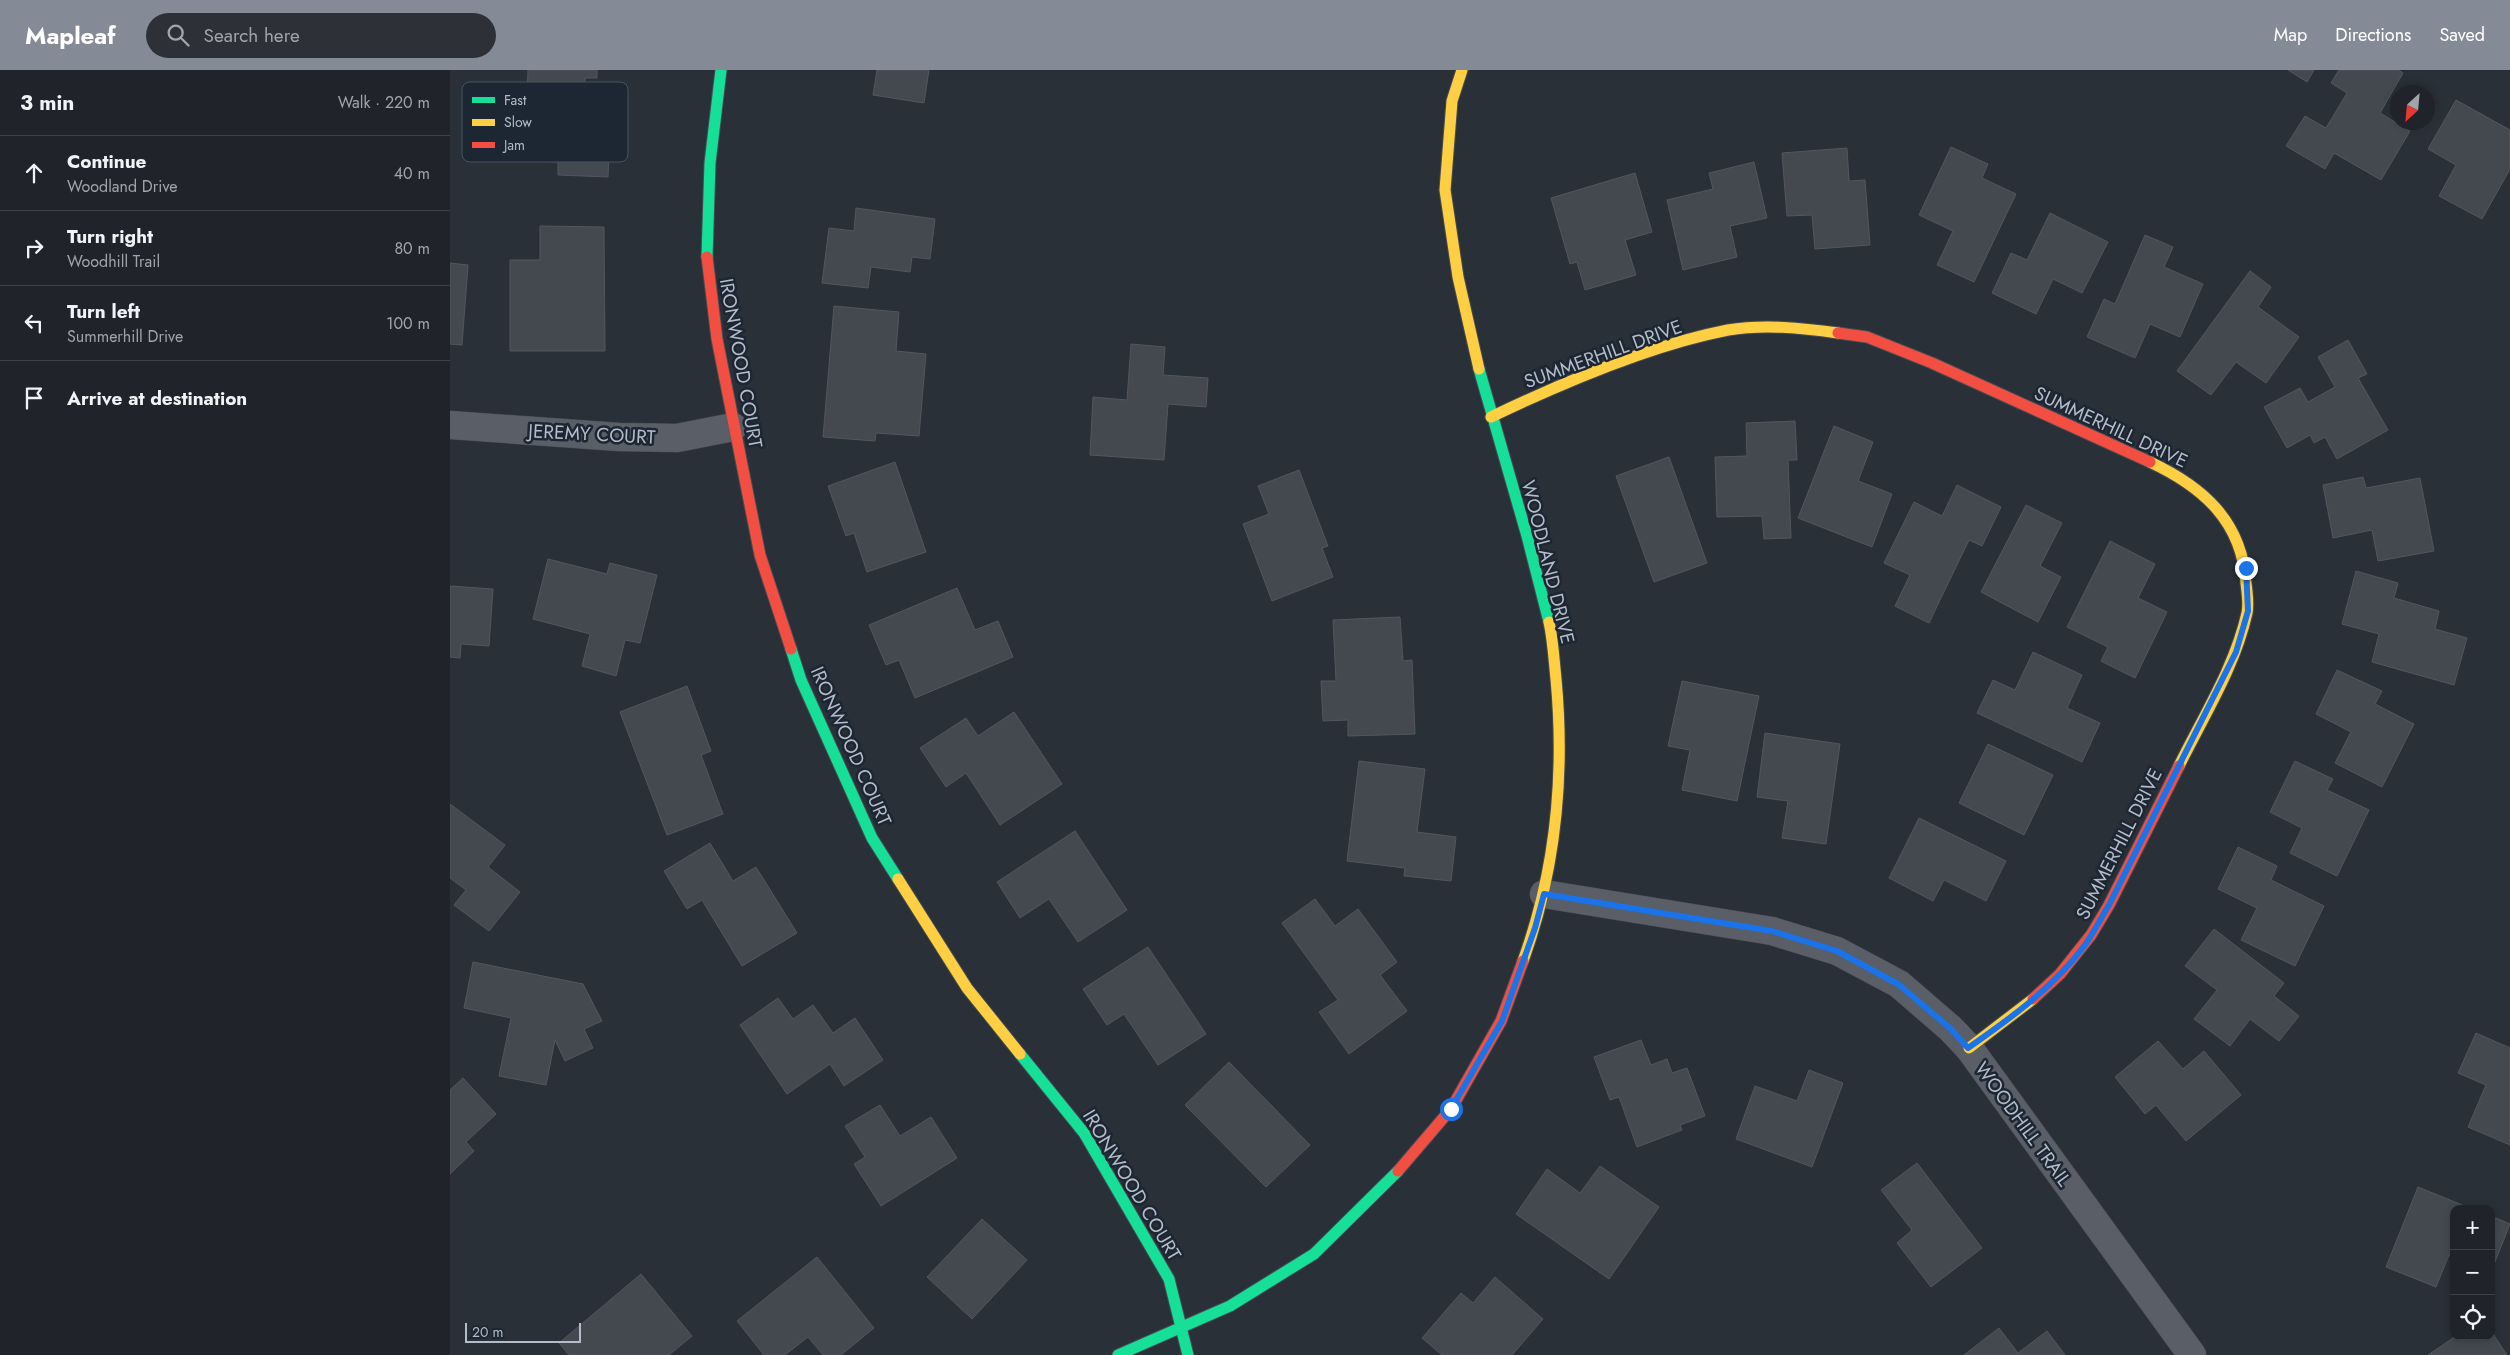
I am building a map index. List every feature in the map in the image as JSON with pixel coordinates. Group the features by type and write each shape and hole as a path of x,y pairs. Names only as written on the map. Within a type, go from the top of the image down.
{"street":[{"name":"IRONWOOD COURT","path":"721,70 710,163 706,251 717,339 760,555 801,680 872,838 967,988 1084,1133 1169,1279 1188,1355"},
{"name":"WOODLAND DRIVE","path":"1118,1355 1230,1306 1314,1254 1386,1185 1451,1109 1502,1021 1535,928 1544,894 1556,830 1561,731 1551,631 1527,536 1492,417 1458,278 1445,190 1452,101 1462,70"},
{"name":"SUMMERHILL DRIVE","path":"1492,417 1542,393 1663,347 1729,330 1797,327 1866,337 1932,363 2175,474 2206,497 2233,529 2246,568 2248,611 2236,652 2109,905 2086,944 2058,977 2011,1017 1968,1048"},
{"name":"JEREMY COURT","path":"450,425 619,437 677,438 733,427"},
{"name":"WOODHILL TRAIL","path":"1544,894 1772,931 1837,951 1898,984 1951,1029 1968,1048 2192,1355"}],"building":[{"path":"528,70 597,70 597,78 585,78 585,82 528,82"},
{"path":"877,70 929,70 924,103 873,95"},
{"path":"2288,70 2314,70 2307,82"},
{"path":"2339,70 2398,70 2403,73 2396,85 2390,85 2390,96 2380,113 2390,119 2390,130 2410,131 2381,180 2334,153 2325,169 2286,146 2305,116 2326,128 2347,93 2331,83"},
{"path":"2456,100 2510,130 2510,169 2482,219 2439,196 2456,165 2428,149"},
{"path":"1951,147 1988,164 1982,178 2016,194 1974,282 1937,265 1953,231 1919,215"},
{"path":"1847,148 1849,181 1865,180 1870,245 1815,249 1812,215 1787,216 1782,153"},
{"path":"558,162 609,162 608,177 558,175"},
{"path":"1754,162 1767,218 1730,226 1737,257 1683,270 1667,200 1713,189 1709,173"},
{"path":"1635,173 1652,232 1625,240 1636,275 1585,290 1577,262 1570,264 1551,198"},
{"path":"856,208 935,219 930,259 912,257 910,272 871,267 868,288 822,283 829,228 854,231"},
{"path":"2050,213 2108,242 2082,293 2053,279 2036,314 1992,293 2011,253 2027,260"},
{"path":"540,226 604,227 605,351 510,351 510,260 540,260"},
{"path":"2145,235 2173,247 2164,267 2203,284 2180,337 2150,324 2135,358 2087,337 2104,299 2115,304"},
{"path":"450,263 468,265 462,345 450,344"},
{"path":"2250,271 2271,287 2258,307 2299,337 2266,383 2236,362 2211,395 2177,371"},
{"path":"834,306 899,312 896,351 926,354 919,436 876,433 875,441 823,437"},
{"path":"2348,340 2367,374 2358,378 2388,430 2337,459 2325,437 2314,443 2310,435 2287,448 2264,407 2300,388 2308,402 2335,387 2318,357"},
{"path":"1131,344 1165,347 1163,375 1208,378 1206,407 1168,404 1164,460 1090,455 1093,397 1127,400"},
{"path":"1795,421 1797,460 1788,460 1791,538 1764,539 1762,516 1717,517 1715,457 1747,456 1746,423"},
{"path":"1834,426 1873,442 1858,481 1892,494 1872,547 1798,518"},
{"path":"1669,457 1707,563 1654,582 1616,476"},
{"path":"895,462 926,552 867,572 854,533 846,536 828,486"},
{"path":"1299,470 1328,546 1322,548 1333,577 1272,601 1243,524 1269,514 1258,486"},
{"path":"2363,477 2366,488 2420,478 2434,551 2378,561 2372,530 2333,538 2323,485"},
{"path":"1957,485 2001,507 1982,546 1969,540 1929,623 1895,606 1910,575 1884,563 1914,502 1942,516"},
{"path":"2026,505 2062,523 2040,566 2061,577 2038,622 1981,592"},
{"path":"2110,541 2155,564 2138,598 2167,612 2135,678 2101,661 2108,647 2067,627"},
{"path":"548,559 607,574 610,563 657,575 640,643 625,640 616,676 582,666 590,634 533,619"},
{"path":"2356,571 2398,583 2394,598 2439,611 2435,629 2467,638 2454,685 2372,662 2379,634 2342,624"},
{"path":"450,586 493,589 489,646 461,644 460,658 450,657"},
{"path":"957,588 975,630 998,621 1013,657 915,698 899,660 886,665 869,625"},
{"path":"1400,617 1403,661 1412,660 1415,734 1348,736 1348,720 1323,721 1321,681 1336,681 1333,620"},
{"path":"2033,652 2082,675 2067,708 2100,723 2082,762 1977,713 1993,680 2015,690"},
{"path":"2337,670 2382,691 2375,704 2414,724 2382,787 2335,763 2351,732 2316,714"},
{"path":"1682,681 1759,696 1737,801 1682,790 1690,750 1668,746"},
{"path":"687,686 711,751 701,755 723,814 667,835 620,712"},
{"path":"1014,712 1062,784 1000,825 966,773 946,787 920,748 966,718 978,736"},
{"path":"1765,733 1840,744 1826,844 1782,838 1788,801 1757,797"},
{"path":"1988,744 2053,775 2024,835 1959,803"},
{"path":"1359,761 1425,769 1417,832 1456,837 1451,881 1404,876 1405,868 1347,861"},
{"path":"2295,761 2333,779 2327,790 2369,810 2337,876 2290,853 2302,828 2270,812"},
{"path":"450,804 505,845 488,867 520,892 489,931 454,905 466,890 450,878"},
{"path":"1919,818 2006,861 1986,901 1944,880 1933,901 1889,878"},
{"path":"1075,831 1127,910 1078,942 1049,899 1020,918 997,882"},
{"path":"710,843 733,881 756,867 797,933 742,966 702,900 687,909 664,871"},
{"path":"2238,847 2277,866 2271,880 2324,906 2295,966 2241,940 2257,908 2218,889"},
{"path":"1315,899 1335,926 1358,909 1397,962 1380,975 1407,1011 1349,1054 1319,1012 1338,1000 1282,923"},
{"path":"2214,929 2284,983 2274,996 2299,1016 2279,1041 2250,1019 2230,1046 2194,1019 2217,990 2185,966"},
{"path":"1148,947 1206,1034 1158,1065 1124,1014 1107,1025 1083,989"},
{"path":"473,962 583,984 602,1021 584,1029 593,1048 565,1061 555,1040 546,1085 499,1076 511,1018 464,1008"},
{"path":"778,998 793,1019 813,1005 833,1033 855,1018 883,1060 844,1086 830,1064 787,1094 740,1025"},
{"path":"2476,1033 2510,1048 2510,1145 2468,1127 2486,1085 2458,1073"},
{"path":"1641,1040 1651,1065 1667,1059 1672,1073 1687,1068 1705,1116 1680,1125 1682,1130 1637,1147 1619,1097 1610,1100 1594,1057"},
{"path":"2158,1041 2183,1069 2204,1051 2241,1095 2186,1141 2156,1105 2145,1114 2115,1077"},
{"path":"1229,1062 1310,1145 1266,1187 1185,1105"},
{"path":"1809,1070 1843,1083 1812,1167 1736,1139 1755,1086 1797,1101"},
{"path":"463,1078 496,1114 466,1142 474,1151 450,1174 450,1090"},
{"path":"880,1105 900,1136 931,1117 957,1158 881,1206 854,1164 865,1157 845,1126"},
{"path":"1917,1163 1982,1248 1931,1287 1897,1243 1912,1230 1881,1190"},
{"path":"1600,1166 1659,1207 1609,1279 1516,1214 1547,1169 1580,1193"},
{"path":"2418,1187 2462,1205 2450,1205 2450,1255 2436,1287 2386,1267"},
{"path":"2495,1218 2510,1224 2495,1262"},
{"path":"982,1219 1027,1260 972,1319 927,1277"},
{"path":"817,1257 874,1328 841,1355 823,1355 808,1337 785,1355 764,1355 737,1321"},
{"path":"641,1274 692,1336 669,1355 569,1355 559,1343"},
{"path":"1495,1277 1543,1319 1512,1355 1442,1355 1422,1338 1461,1293 1473,1303"},
{"path":"1999,1328 2018,1353 2047,1331 2065,1355 1964,1355"},
{"path":"2495,1337 2507,1355 2428,1355 2450,1340 2495,1340"}],"traffic: fast":[{"path":"707,257 710,163 721,70"},
{"path":"1479,369 1527,536 1549,622"},
{"path":"791,649 801,680 872,838 898,879"},
{"path":"1020,1054 1084,1133 1169,1279 1188,1355"},
{"path":"1118,1355 1230,1306 1314,1254 1398,1171"}],"traffic: slow":[{"path":"1462,70 1452,101 1445,190 1458,277 1479,369"},
{"path":"1491,417 1607,366 1698,337 1728,330 1755,327 1797,328 1838,333"},
{"path":"2150,462 2187,483 2203,495 2228,524 2237,541 2243,561 2247,594 2247,613 2235,653 2218,691 2179,766"},
{"path":"1523,961 1543,892 1550,857 1558,787 1559,715 1549,622"},
{"path":"898,879 967,988 1020,1054"},
{"path":"1969,1048 2033,999"}],"traffic: jam":[{"path":"707,257 717,339 760,555 791,649"},
{"path":"1838,333 1867,337 1932,363 2150,462"},
{"path":"2033,999 2060,974 2091,935 2109,905 2179,766"},
{"path":"1398,1171 1451,1109 1501,1021 1523,961"}],"route":[{"path":"1451,1109 1502,1021 1535,928 1544,894 1772,931 1837,951 1898,984 1951,1029 1968,1048 2011,1017 2058,977 2086,944 2109,905 2236,652 2248,611 2246,568"}]}
